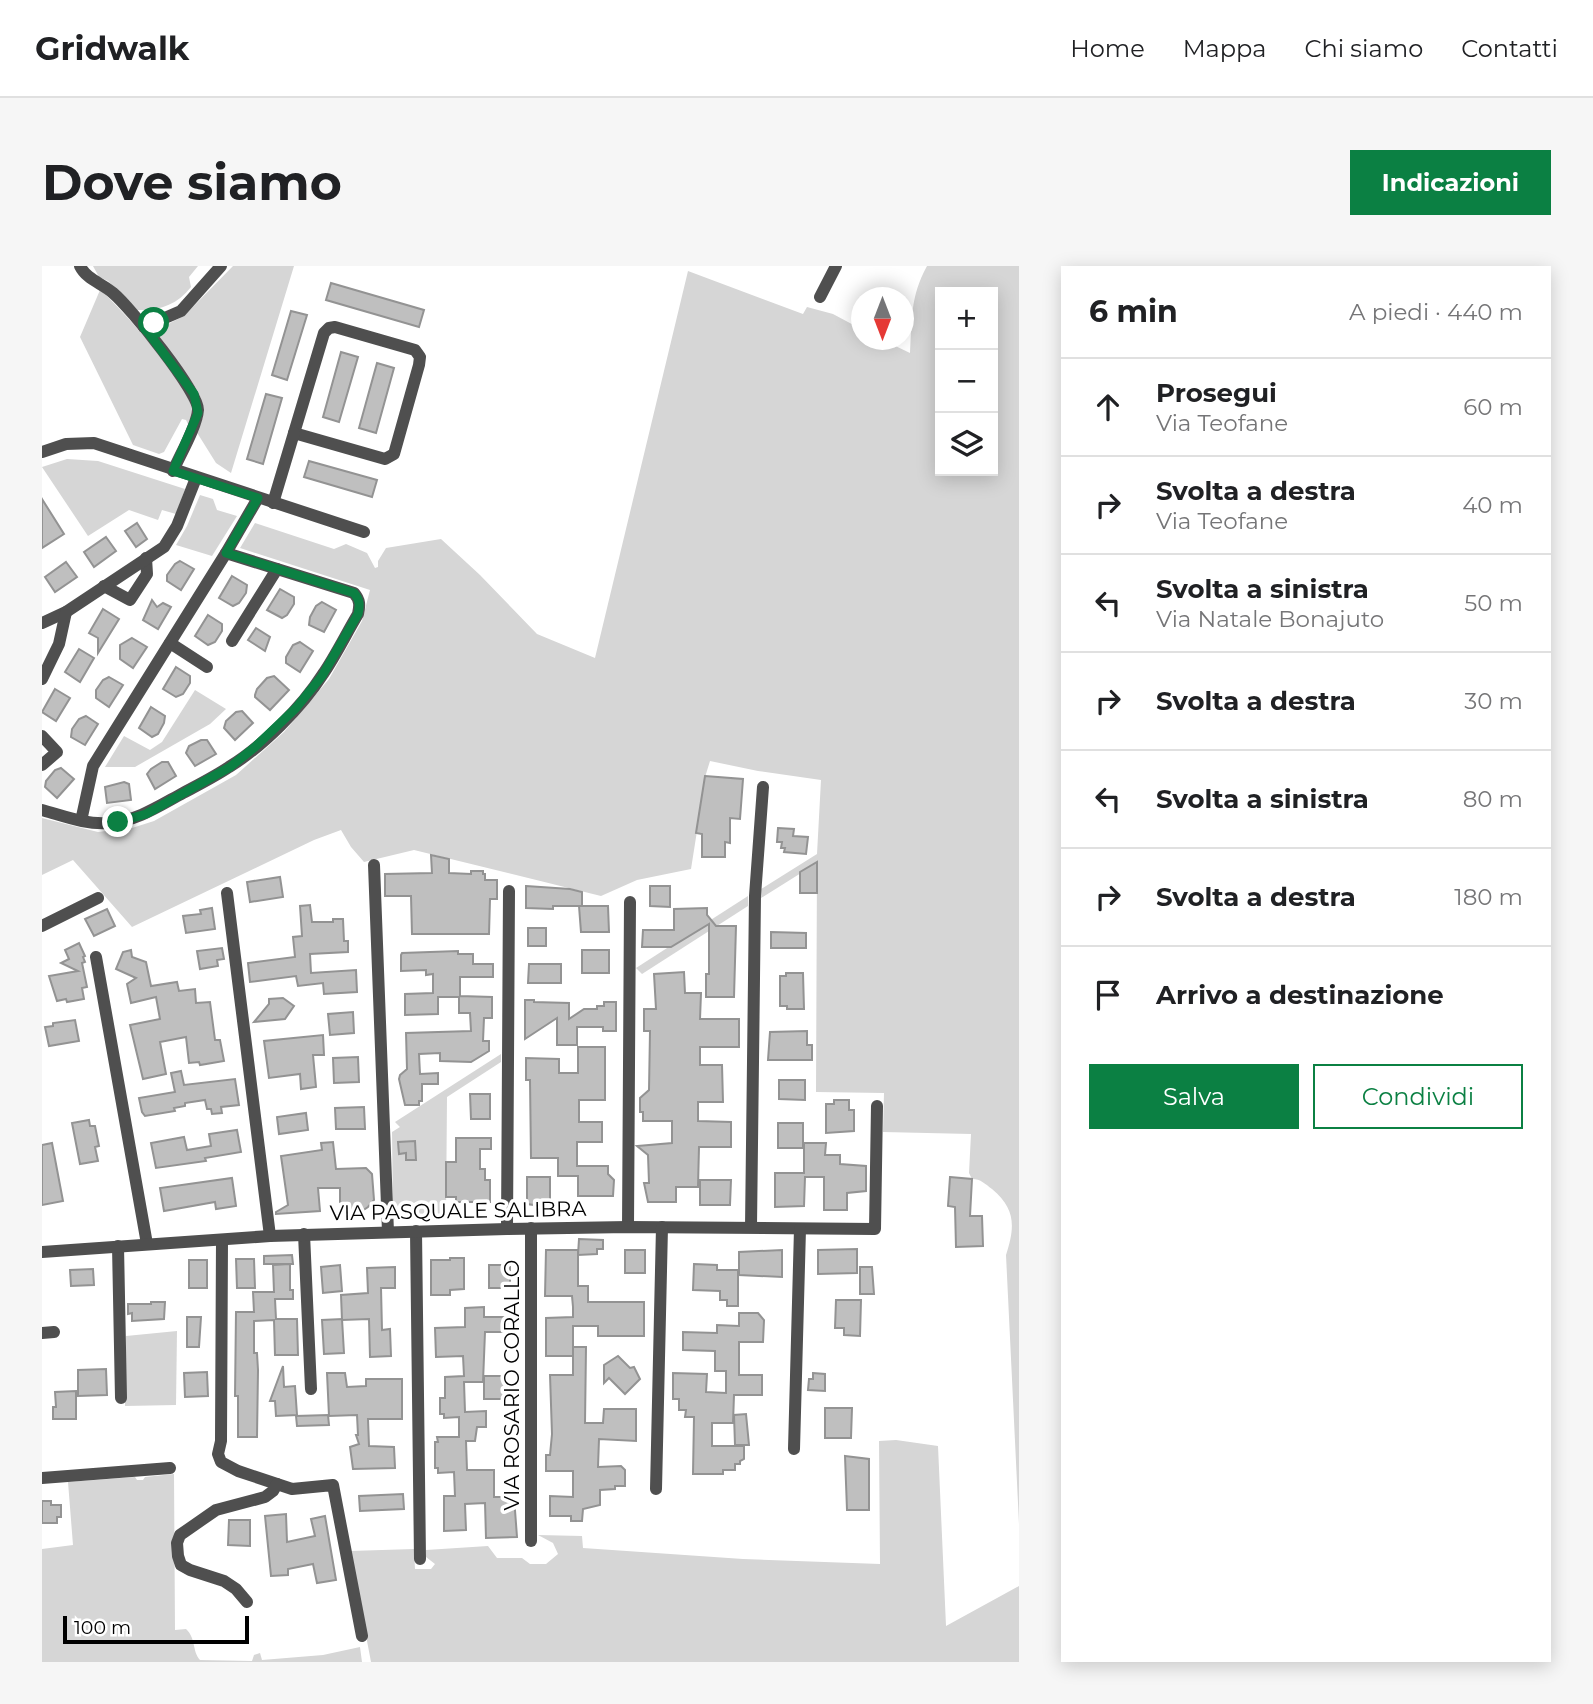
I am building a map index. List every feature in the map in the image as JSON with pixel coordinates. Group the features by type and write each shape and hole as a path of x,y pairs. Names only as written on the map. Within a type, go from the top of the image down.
{"street":[{"path":"80,266 84,275 114,294 144,327 194,394 198,413 173,471"},
{"path":"144,327 181,311 221,266"},
{"path":"820,297 836,266"},
{"path":"273,503 324,332 335,327 415,350 418,354 419,365 394,454 390,458 385,459 294,433"},
{"path":"42,452 65,443 94,443 364,532"},
{"path":"42,624 66,612 164,547 171,538 196,478"},
{"path":"81,821 93,766 258,498"},
{"path":"42,810 81,821 106,823 146,814 230,767 296,708 322,676 358,614 359,598 354,593 226,553"},
{"path":"104,586 130,600 147,574 146,558"},
{"path":"232,642 276,569"},
{"path":"42,678 59,644 66,612"},
{"path":"170,643 207,667"},
{"path":"42,736 57,752 42,765"},
{"path":"751,1227 755,896 763,787"},
{"path":"374,865 388,1232"},
{"path":"507,1228 509,891"},
{"path":"227,893 270,1236"},
{"path":"42,926 98,898"},
{"path":"628,1227 631,902"},
{"path":"96,957 147,1244"},
{"name":"VIA PASQUALE SALIBRA","path":"42,1252 304,1234 507,1228 876,1229 877,1106"},
{"path":"656,1489 662,1227"},
{"name":"VIA ROSARIO CORALLO","path":"531,1228 531,1541"},
{"path":"794,1450 800,1228"},
{"path":"416,1231 420,1559"},
{"path":"304,1234 312,1389"},
{"path":"222,1240 221,1441 218,1454 221,1462 238,1471 292,1489 333,1485 362,1636"},
{"path":"118,1246 121,1398"},
{"path":"42,1478 170,1468"},
{"path":"247,1602 236,1588 224,1581 181,1565 177,1543 180,1535 216,1510 265,1497 277,1484"}],"shaded area":[{"path":"93,266 198,266 189,277 191,287 180,298 160,308 137,310 108,281 99,277"},
{"path":"233,266 294,266 231,473 216,463 196,431 203,416 200,397 189,377 158,338 160,328 184,316"},
{"path":"927,266 1019,266 1019,1524 1006,1255 1012,1227 1009,1211 1000,1196 983,1182 972,1179 969,1173 971,1134 883,1132 884,1093 816,1092 817,863 761,898 761,889 817,854 821,780 710,761 691,869 637,880 601,896 414,850 364,862 341,830 314,840 132,927 73,860 42,875 42,818 98,832 132,828 154,821 236,775 284,732 329,679 362,621 370,590 240,548 255,523 334,549 346,544 367,553 375,568 378,567 378,561 386,548 441,539 537,634 595,658 688,271 803,314 807,307 833,314 851,324 851,350 904,350 910,353 910,350 914,350 914,304 917,288"},
{"path":"100,290 153,347 180,383 188,399 192,412 189,426 186,420 182,419 164,452 159,454 133,445 80,337"},
{"path":"67,459 98,461 185,489 176,514 162,510 158,520 129,510 88,536 42,467"},
{"path":"200,495 213,499 217,510 237,516 212,556 176,545"},
{"path":"195,690 226,709 210,724 135,767 105,767 124,736 150,750 162,742"},
{"path":"748,896 748,906 642,974 636,968"},
{"path":"501,1054 501,1062 447,1097 446,1217 409,1218 401,1215 399,1219 393,1219 392,1132 400,1127 395,1122"},
{"path":"177,1331 176,1405 125,1406 126,1336"},
{"path":"896,1440 938,1446 946,1626 1019,1586 1019,1662 371,1662 350,1551 414,1549 415,1569 431,1569 435,1564 426,1557 426,1550 488,1546 497,1558 522,1558 530,1564 546,1564 558,1554 553,1543 538,1535 582,1536 583,1548 743,1559 880,1564 879,1441"},
{"path":"174,1474 175,1630 186,1629 200,1660 252,1661 254,1655 260,1653 262,1660 323,1655 360,1647 362,1662 42,1662 42,1549 73,1545 68,1482 135,1477 137,1480 143,1480 145,1477"}],"building":[{"path":"331,283 424,310 419,327 326,300"},
{"path":"291,311 307,315 287,380 272,375"},
{"path":"341,352 358,357 339,422 323,417"},
{"path":"377,363 394,368 376,433 359,428"},
{"path":"266,394 282,398 263,464 247,459"},
{"path":"309,461 377,480 372,497 304,477"},
{"path":"42,499 64,534 42,548"},
{"path":"137,523 147,539 136,547 125,531"},
{"path":"106,537 116,551 94,567 84,552"},
{"path":"180,561 194,569 181,590 167,581 167,575"},
{"path":"66,562 77,577 55,592 45,577"},
{"path":"232,576 247,585 246,593 239,603 233,606 219,598"},
{"path":"280,589 294,597 294,604 282,618 267,610"},
{"path":"152,600 157,607 163,603 171,607 158,629 143,620"},
{"path":"322,602 336,610 324,632 309,625 316,606"},
{"path":"103,609 119,619 98,653 98,638 89,633"},
{"path":"208,615 222,624 222,631 215,642 208,645 195,636"},
{"path":"256,628 270,637 265,651 248,640"},
{"path":"132,638 147,647 133,668 120,659 120,645"},
{"path":"300,642 313,651 300,672 286,663 286,657 293,645"},
{"path":"79,649 94,658 80,682 65,672"},
{"path":"176,667 190,676 190,683 183,694 176,697 163,689"},
{"path":"274,676 289,690 270,710 255,695 267,678"},
{"path":"109,677 123,685 109,707 96,698 96,690 103,680"},
{"path":"55,689 70,698 56,721 42,712"},
{"path":"151,707 165,716 158,734 152,737 139,728"},
{"path":"242,711 253,723 235,740 224,728 226,721 236,712"},
{"path":"86,716 98,724 85,745 71,737 72,729 79,719"},
{"path":"207,740 216,754 195,766 186,753 189,746"},
{"path":"162,762 168,762 176,776 155,789 147,774"},
{"path":"61,768 74,779 57,798 45,787 46,781 55,770"},
{"path":"705,776 743,779 740,819 730,818 730,843 725,842 725,857 702,857 702,834 696,833"},
{"path":"124,782 129,784 131,800 107,803 105,787"},
{"path":"778,828 794,829 793,836 808,837 806,854 784,852 785,848 781,848 782,842 777,842"},
{"path":"431,855 449,859 449,873 471,874 471,871 483,871 485,880 497,880 497,899 490,899 489,934 412,934 411,896 385,896 385,874 432,873"},
{"path":"817,862 817,893 800,893 800,872"},
{"path":"280,877 283,897 250,902 247,882"},
{"path":"526,886 570,889 582,892 582,906 608,906 609,932 581,932 579,906 526,908"},
{"path":"650,886 670,886 670,907 650,906"},
{"path":"310,905 312,922 343,919 344,941 348,941 348,952 310,954 311,973 356,970 357,992 324,994 323,983 298,986 296,976 250,982 248,963 295,957 293,937 302,936 300,906"},
{"path":"212,908 215,929 186,933 183,916 201,914 200,910"},
{"path":"707,908 707,915 716,926 736,926 734,997 706,997 709,924 671,947 642,947 643,930 674,930 674,909"},
{"path":"107,909 115,926 94,936 85,919"},
{"path":"528,928 546,928 546,946 528,946"},
{"path":"771,932 806,933 806,948 771,948"},
{"path":"79,943 85,956 85,962 82,963 87,987 82,988 84,999 57,1001 49,976 78,971 61,963 69,959 65,950"},
{"path":"222,948 224,959 217,960 218,966 200,969 197,951"},
{"path":"131,950 132,957 146,962 151,986 177,982 179,991 195,989 196,1003 210,1002 215,1040 220,1040 224,1061 200,1065 199,1062 189,1063 186,1037 160,1042 166,1074 143,1079 130,1025 160,1019 156,997 131,1003 127,984 136,978 116,969 123,952"},
{"path":"582,950 609,950 609,973 582,973"},
{"path":"458,951 458,954 473,954 473,964 493,964 493,977 460,977 460,996 492,997 492,1018 484,1018 483,1041 489,1041 489,1051 471,1062 440,1061 440,1053 419,1054 420,1074 438,1073 438,1084 422,1084 422,1101 419,1101 419,1105 405,1105 399,1079 407,1069 406,1033 471,1031 470,1013 459,1013 459,997 438,997 438,1014 405,1015 405,994 433,993 433,974 426,975 426,970 401,971 401,955"},
{"path":"529,964 561,964 561,983 528,983"},
{"path":"684,972 685,993 701,993 700,1019 739,1019 739,1047 700,1047 700,1065 722,1065 723,1102 698,1102 698,1121 731,1122 731,1147 699,1147 698,1187 676,1187 676,1202 648,1202 644,1183 649,1183 648,1155 637,1146 672,1143 672,1121 643,1121 643,1112 640,1112 640,1098 649,1090 650,1031 644,1031 644,1009 656,1009 654,974"},
{"path":"786,973 803,973 804,1009 787,1009 787,1006 780,1006 780,976 786,976"},
{"path":"283,998 294,1006 285,1019 254,1022 269,1004 269,999"},
{"path":"525,1000 569,1003 569,1019 584,1009 597,1009 597,1006 604,1006 604,1002 616,1002 616,1031 603,1031 603,1027 577,1027 577,1045 557,1045 557,1018 525,1039"},
{"path":"353,1012 354,1033 330,1035 328,1014"},
{"path":"75,1020 79,1041 49,1046 45,1027"},
{"path":"807,1031 807,1045 812,1045 812,1060 768,1060 770,1032"},
{"path":"323,1035 324,1055 313,1055 316,1087 301,1089 300,1074 269,1078 264,1041"},
{"path":"578,1047 605,1047 605,1100 579,1100 579,1122 602,1122 602,1142 577,1142 577,1166 608,1166 608,1174 614,1180 613,1196 578,1196 578,1176 558,1176 558,1158 531,1158 530,1080 526,1080 526,1058 559,1059 559,1073 578,1073"},
{"path":"358,1057 359,1082 334,1083 333,1058"},
{"path":"181,1071 184,1085 235,1079 239,1105 221,1107 222,1113 212,1114 211,1109 207,1109 205,1100 185,1103 185,1106 174,1108 175,1111 145,1116 139,1098 175,1092 171,1073"},
{"path":"779,1080 805,1080 805,1100 779,1099"},
{"path":"470,1094 490,1094 490,1119 471,1119"},
{"path":"834,1100 849,1100 849,1110 854,1110 854,1131 826,1133 826,1104 834,1104"},
{"path":"364,1107 365,1129 336,1129 335,1108"},
{"path":"306,1113 308,1130 279,1134 277,1117"},
{"path":"89,1120 90,1126 95,1126 99,1146 95,1147 98,1161 80,1164 72,1123"},
{"path":"778,1123 803,1123 803,1148 778,1148"},
{"path":"237,1130 241,1152 205,1158 206,1161 156,1168 151,1143 184,1137 187,1150 211,1146 209,1134"},
{"path":"456,1138 491,1138 491,1149 480,1149 480,1169 485,1169 485,1180 490,1180 490,1202 456,1202 456,1197 446,1197 446,1162 456,1162"},
{"path":"415,1141 416,1160 406,1160 406,1153 399,1154 398,1142"},
{"path":"333,1142 336,1169 366,1168 372,1174 374,1200 362,1211 353,1211 340,1202 340,1188 318,1188 320,1211 276,1214 288,1205 281,1156 322,1150 321,1143"},
{"path":"52,1143 63,1201 42,1205 42,1145"},
{"path":"804,1143 826,1143 825,1155 840,1155 840,1164 866,1166 866,1191 847,1193 847,1210 824,1210 824,1177 805,1177 804,1206 775,1207 775,1173 804,1173"},
{"path":"527,1177 550,1177 550,1207 527,1204"},
{"path":"950,1177 972,1179 970,1216 982,1216 983,1246 956,1247 955,1207 948,1206"},
{"path":"232,1178 236,1206 216,1209 215,1202 164,1211 160,1188"},
{"path":"700,1180 731,1180 730,1205 700,1205"},
{"path":"579,1239 603,1240 603,1249 597,1249 597,1254 578,1255"},
{"path":"857,1249 857,1273 818,1274 818,1250"},
{"path":"546,1250 578,1250 578,1286 588,1286 588,1302 644,1302 644,1336 598,1336 598,1326 573,1326 573,1356 546,1356 546,1318 573,1317 573,1307 572,1296 545,1296"},
{"path":"625,1250 645,1250 645,1273 625,1273"},
{"path":"782,1250 782,1277 739,1275 739,1252"},
{"path":"292,1255 290,1290 293,1290 293,1299 275,1299 276,1319 297,1319 298,1355 275,1355 274,1320 254,1321 254,1353 257,1353 258,1370 257,1437 238,1437 238,1396 235,1396 236,1312 254,1312 253,1292 274,1292 273,1265 289,1264 264,1264 264,1256"},
{"path":"464,1258 464,1289 450,1290 450,1295 431,1295 431,1260"},
{"path":"236,1259 254,1259 255,1288 237,1288"},
{"path":"189,1260 207,1260 207,1288 189,1288"},
{"path":"694,1264 717,1265 717,1270 738,1270 738,1306 727,1306 727,1300 720,1300 720,1291 693,1290"},
{"path":"340,1265 342,1291 323,1293 321,1267"},
{"path":"489,1265 510,1265 510,1288 489,1288"},
{"path":"395,1267 395,1288 381,1288 382,1330 390,1329 391,1356 370,1357 369,1319 342,1320 341,1295 368,1293 367,1268"},
{"path":"860,1267 872,1267 874,1294 860,1294"},
{"path":"93,1269 94,1285 71,1286 70,1270"},
{"path":"836,1300 861,1300 860,1336 844,1335 844,1328 835,1328"},
{"path":"165,1302 164,1319 132,1321 132,1313 128,1314 128,1304"},
{"path":"484,1307 484,1317 507,1317 508,1332 485,1332 483,1382 464,1382 465,1412 486,1411 486,1427 477,1427 475,1441 466,1441 467,1470 494,1470 494,1497 514,1497 517,1537 486,1538 485,1503 465,1504 466,1530 444,1531 444,1496 455,1496 454,1472 438,1473 438,1468 435,1468 435,1442 438,1442 437,1437 459,1437 459,1417 444,1418 444,1414 440,1414 440,1398 445,1398 445,1377 464,1376 463,1356 436,1357 435,1328 465,1327 465,1308"},
{"path":"739,1313 758,1313 764,1320 763,1342 739,1342 739,1375 762,1375 762,1395 734,1395 733,1423 712,1423 712,1446 744,1446 744,1459 740,1464 735,1464 735,1470 723,1470 723,1474 693,1474 694,1417 685,1417 686,1410 679,1410 679,1399 673,1399 673,1373 707,1374 706,1392 726,1393 726,1371 715,1371 715,1351 683,1350 683,1332 717,1333 717,1325 739,1326"},
{"path":"187,1317 201,1317 199,1347 187,1347"},
{"path":"342,1319 344,1353 324,1354 322,1320"},
{"path":"573,1347 586,1347 585,1423 603,1423 604,1409 636,1409 636,1441 599,1439 598,1467 621,1466 625,1470 625,1486 600,1490 600,1505 583,1509 582,1521 571,1521 571,1516 550,1516 550,1496 573,1497 573,1471 546,1471 546,1455 550,1455 552,1434 550,1375 573,1375"},
{"path":"618,1356 630,1368 634,1367 640,1379 625,1394 609,1378 604,1383 604,1365"},
{"path":"283,1366 284,1387 295,1386 297,1415 276,1416 275,1401 270,1401"},
{"path":"106,1369 107,1395 78,1396 78,1370"},
{"path":"207,1372 208,1396 185,1397 184,1373"},
{"path":"327,1373 345,1373 347,1387 366,1386 366,1379 402,1379 402,1419 368,1419 369,1446 394,1447 395,1468 353,1469 350,1447 359,1444 356,1435 357,1415 329,1416"},
{"path":"813,1373 825,1374 825,1391 808,1390 809,1379 813,1379"},
{"path":"484,1376 506,1376 507,1399 484,1399"},
{"path":"76,1391 76,1419 53,1419 53,1407 56,1407 55,1392"},
{"path":"825,1408 852,1408 851,1438 825,1438"},
{"path":"746,1414 749,1445 735,1445 734,1415"},
{"path":"328,1415 329,1425 297,1426 296,1416"},
{"path":"845,1456 869,1459 869,1510 847,1510"},
{"path":"403,1494 404,1509 360,1511 359,1496"},
{"path":"42,1501 61,1505 61,1517 57,1517 57,1523 42,1523"},
{"path":"286,1514 287,1542 315,1536 311,1519 325,1516 336,1580 317,1583 313,1564 288,1569 288,1575 271,1576 265,1516"},
{"path":"229,1520 250,1520 250,1546 228,1545"}],"route":[{"path":"118,822 146,814 230,767 255,747 296,708 322,676 360,606 359,598 354,593 226,553 258,498 173,471 198,413 197,404 194,394 144,327 154,323"}]}
